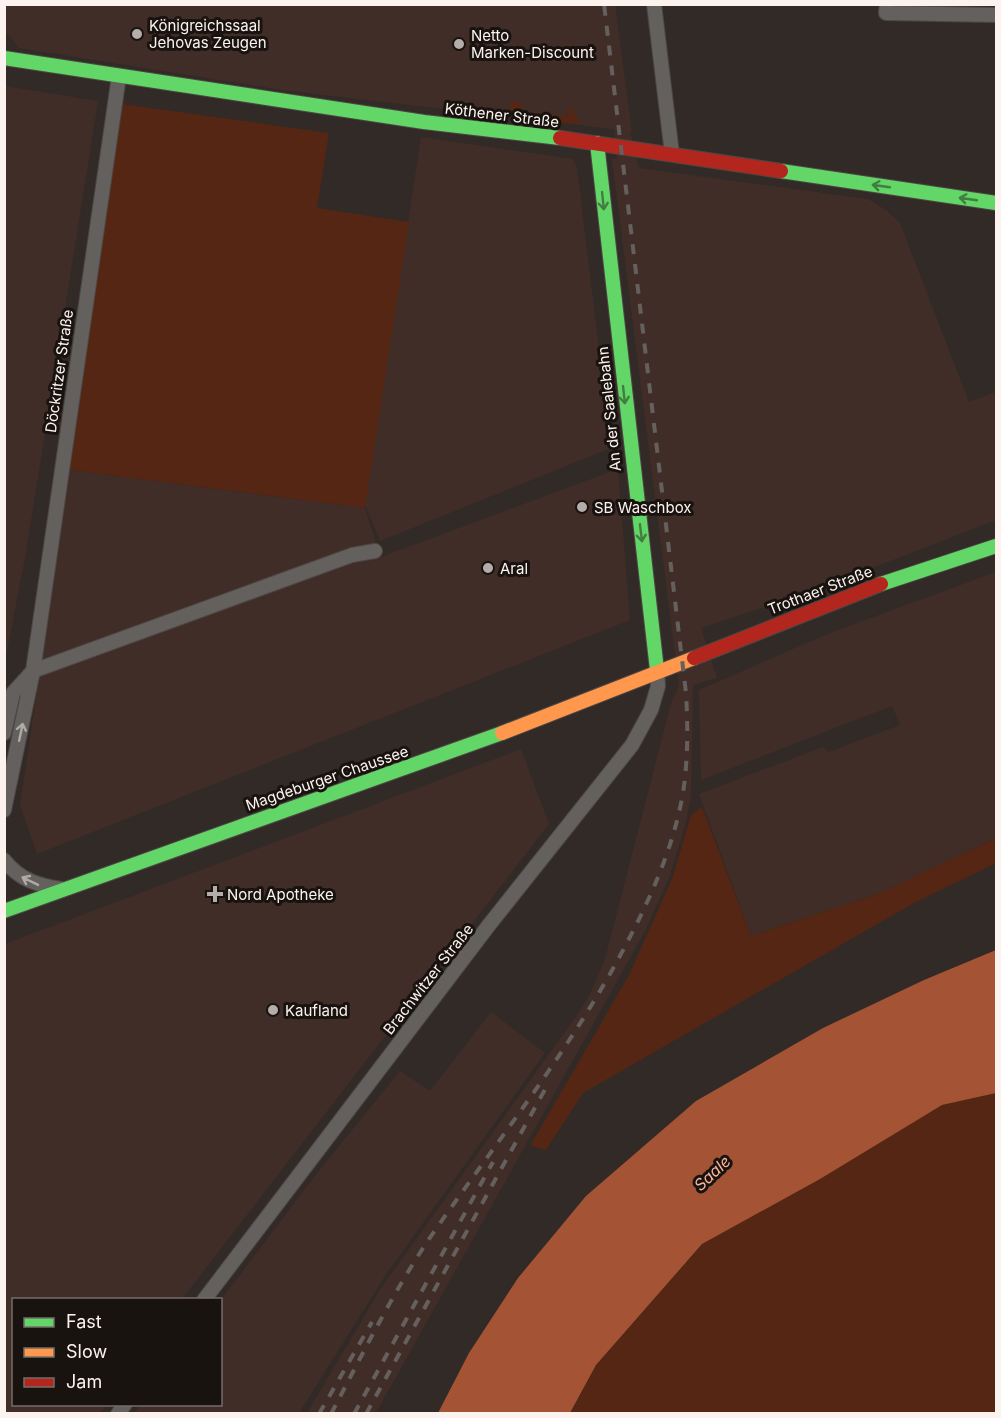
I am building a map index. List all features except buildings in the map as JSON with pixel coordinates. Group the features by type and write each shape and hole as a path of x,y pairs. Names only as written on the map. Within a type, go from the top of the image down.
{"main road":[{"name":"Köthener Straße","path":"4,58 424,122 597,143 996,203"},
{"name":"An der Saalebahn","path":"597,143 657,670"},
{"name":"Trothaer Straße","path":"657,670 870,588 996,546"},
{"name":"Magdeburger Chaussee","path":"4,911 495,736 657,670"}],"street":[{"path":"654,4 672,154"},
{"path":"886,4 886,13 996,15"},
{"name":"Döckritzer Straße","path":"4,810 33,671 119,76"},
{"path":"4,733 13,693 33,671 352,555 375,551"},
{"name":"Brachwitzer Straße","path":"205,1298 424,1011 632,745 651,710 658,686 657,670"},
{"path":"4,860 15,873 36,885 63,890"}],"shaded area":[{"path":"4,5 615,5 632,132 630,132 639,168 868,199 886,210 900,223 969,402 996,392 996,520 818,589 701,628 717,678 693,685 691,796 685,826 669,878 645,931 376,1413 307,1413 381,1288 580,1011 591,992 605,959 671,703 679,686 612,159 617,159 614,129 282,90 19,48 5,31"},
{"path":"5,86 98,101 25,558 5,661"},
{"path":"511,102 522,102 522,112 567,116 569,107 571,107 580,124 510,117"},
{"path":"122,104 329,133 317,208 409,222 365,508 70,470"},
{"path":"421,137 573,159 577,168 611,448 380,541 365,505"},
{"path":"618,469 630,620 37,854 20,805 70,470 365,508 381,557"},
{"path":"996,572 996,838 880,893 751,936 699,794 823,747 829,752 900,725 892,706 701,780 699,690 830,633"},
{"path":"521,749 549,824 183,1298 12,1298 12,1406 106,1406 100,1413 5,1413 5,944"},
{"path":"702,807 751,936 880,893 996,838 996,863 914,903 583,1093 546,1150 530,1146 629,975 672,879 691,815"},
{"path":"491,1012 545,1053 385,1276 299,1413 134,1413 140,1406 222,1406 222,1299 314,1177 400,1071 430,1091"},
{"path":"996,1093 996,1413 570,1414 596,1365 702,1244 942,1105"}],"water":[{"name":"Saale","path":"996,950 996,1093 942,1105 820,1179 702,1244 596,1365 570,1413 438,1413 469,1353 518,1278 586,1196 696,1101 823,1028 924,980"}],"railway":[{"path":"331,1414 415,1260 549,1070 615,965 637,924 665,860 683,793 687,743 686,693 604,4"},
{"path":"366,1414 548,1084"},
{"path":"354,1414 493,1162"},
{"path":"319,1414 372,1322"}],"traffic: fast":[{"path":"4,58 424,122 560,138"},
{"path":"597,143 657,670"},
{"path":"781,171 996,203"},
{"path":"881,584 996,546"},
{"path":"4,911 502,733"}],"traffic: slow":[{"path":"502,733 694,658"}],"traffic: jam":[{"path":"560,138 781,171"},
{"path":"694,658 881,584"}],"place":[{"name":"Königreichssaal Jehovas Zeugen","path":"137,34"},
{"name":"Netto Marken-Discount","path":"459,44"},
{"name":"SB Waschbox","path":"582,507"},
{"name":"Aral","path":"488,568"},
{"name":"Nord Apotheke","path":"215,894"},
{"name":"Kaufland","path":"273,1010"}]}
